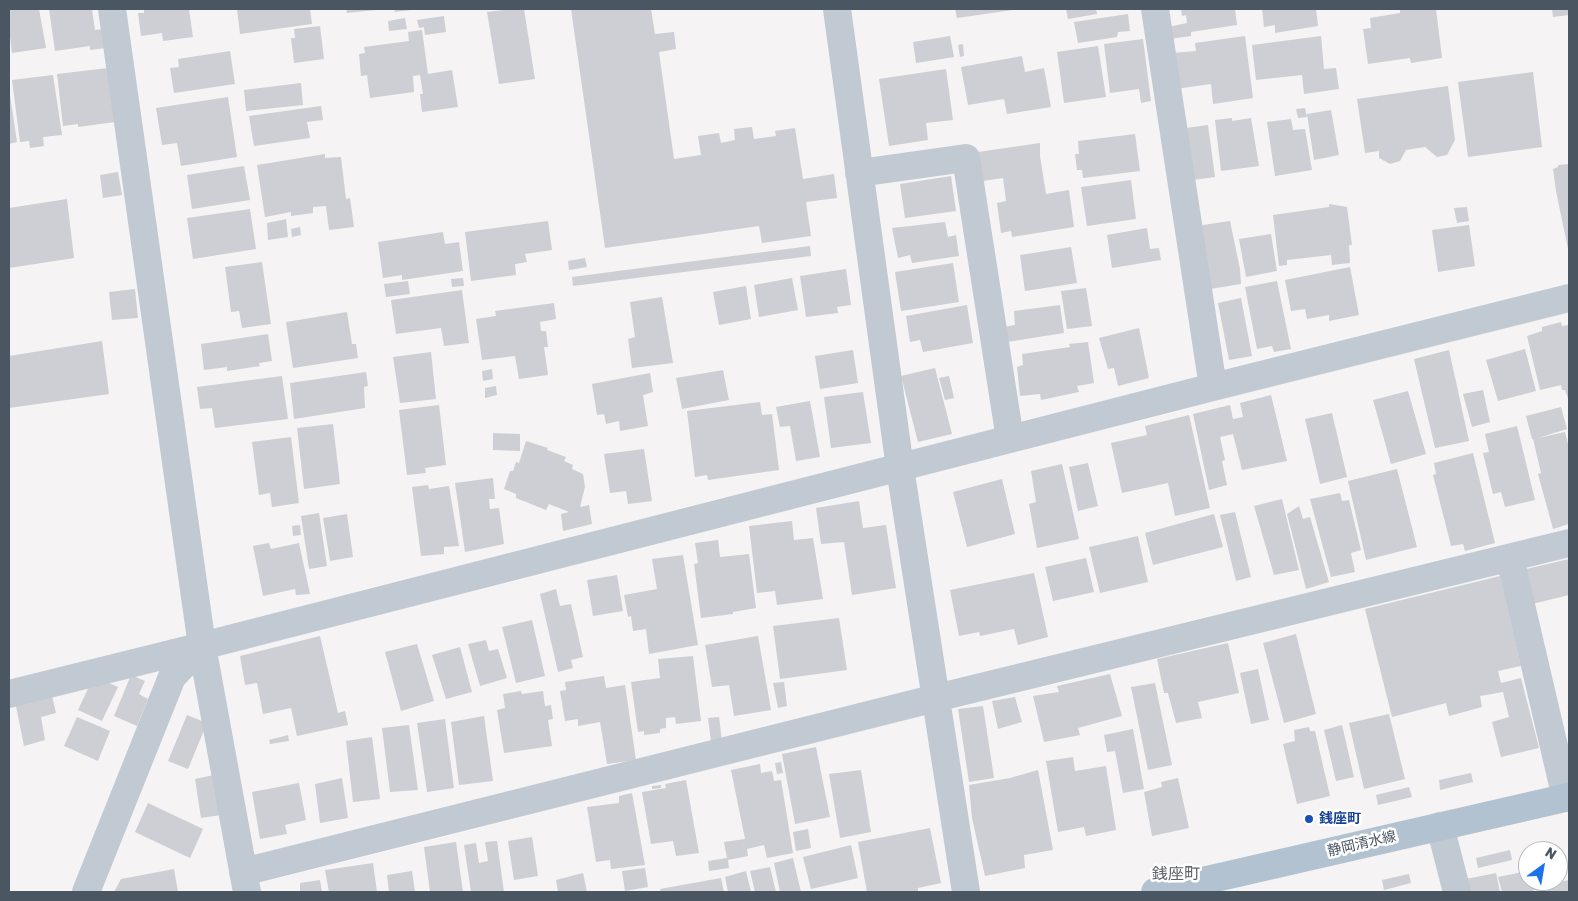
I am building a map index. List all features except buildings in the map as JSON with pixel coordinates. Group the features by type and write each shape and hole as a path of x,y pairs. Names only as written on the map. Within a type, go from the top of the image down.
{"main road":[{"name":"静岡清水線","path":"1155,892 1568,797"}],"street":[{"path":"112,9 202,646 245,882 936,698 1569,543"},
{"path":"837,9 900,468 966,892"},
{"path":"1155,9 1213,387"},
{"path":"860,173 966,158 1010,439"},
{"path":"9,694 1569,298"},
{"path":"1510,558 1568,797"},
{"path":"86,892 172,677 202,646"},
{"path":"1440,826 1457,892"}],"place":[{"name":"銭座町","path":"1309,819"}],"district":[{"name":"銭座町","path":"1176,874"}]}
